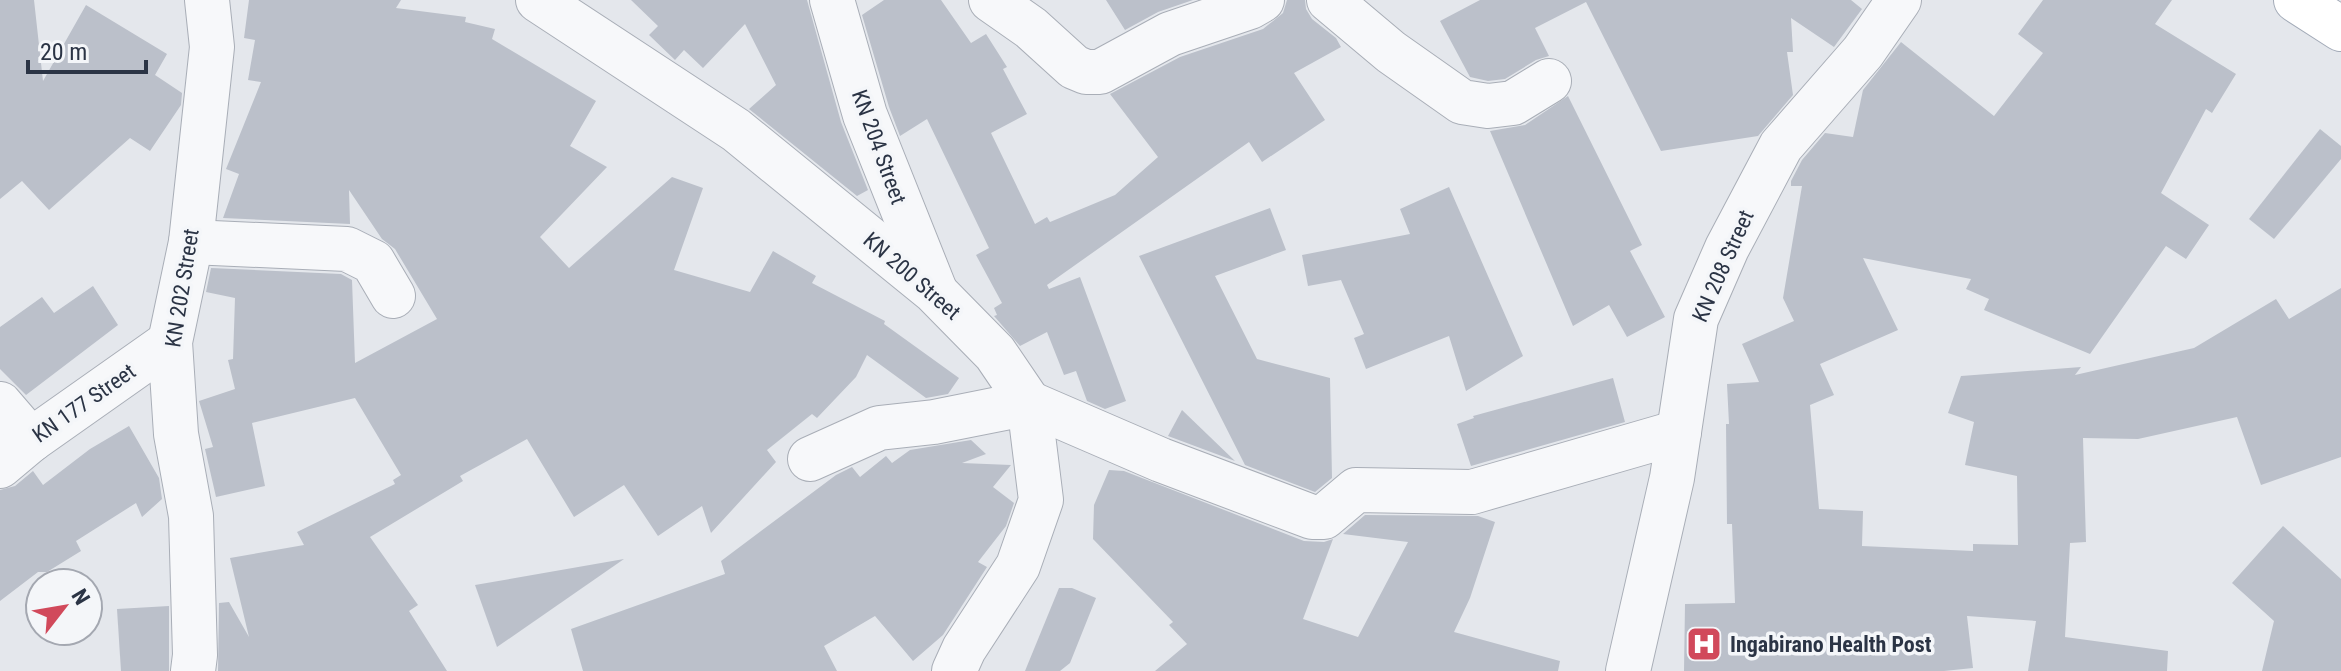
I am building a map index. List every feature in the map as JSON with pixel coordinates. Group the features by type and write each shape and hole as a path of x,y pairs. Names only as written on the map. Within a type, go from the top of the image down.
{"main road":[{"path":"2296,0 2341,29"}],"street":[{"name":"KN 202 Street","path":"193,671 191,516 176,434 170,342 191,242 212,47 207,0"},
{"name":"KN 200 Street","path":"538,0 736,130 935,292 995,353 1029,403 1041,500 1018,566 964,649 954,671"},
{"name":"KN 204 Street","path":"832,0 865,115 935,292"},
{"path":"991,0 1031,28 1074,67 1086,72 1100,72 1170,34 1250,7 1262,0"},
{"path":"1329,0 1391,52 1462,102 1488,106 1513,103 1549,81"},
{"name":"KN 208 Street","path":"1628,671 1672,478 1696,319 1727,248 1781,146 1863,52 1899,0"},
{"path":"191,242 347,249 373,262 393,296"},
{"name":"KN 177 Street","path":"16,453 170,342"},
{"path":"810,459 879,428 934,422 1029,403 1161,460 1312,517 1324,517 1356,490 1472,492 1679,432"},
{"path":"0,404 16,453"}],"building":[{"path":"0,0 34,0 43,81 86,5 167,54 155,75 182,93 181,105 150,151 130,138 49,210 22,181 0,199"},
{"path":"249,0 401,0 396,8 466,17 465,22 495,29 492,39 596,101 570,146 607,167 540,237 569,268 672,177 703,188 674,270 750,292 773,251 816,276 812,283 885,321 884,324 959,378 948,394 926,398 867,355 856,377 817,418 812,414 767,450 776,462 711,533 702,506 658,536 624,485 574,517 527,439 460,476 463,481 370,537 418,605 409,611 447,671 218,671 219,603 229,602 249,637 230,558 304,545 297,532 395,484 393,480 401,475 355,398 252,423 265,486 216,497 205,449 213,447 199,401 235,389 228,360 233,359 235,298 206,292 211,268 341,274 352,280 355,363 437,319 395,249 382,239 349,190 350,224 223,218 239,174 226,169 261,82 248,80 255,40 244,38"},
{"path":"631,0 807,0 841,122 868,190 857,196 749,109 776,85 745,24 703,68 684,50 675,60 649,35 658,26"},
{"path":"884,0 941,0 971,43 986,34 1007,67 1003,69 1027,114 991,133 1035,224 1047,217 1050,222 1115,195 1158,157 1110,94 1180,57 1263,29 1283,13 1287,0 1305,0 1312,19 1336,38 1341,47 1294,73 1325,120 1262,162 1249,142 1047,285 1049,289 1080,277 1126,401 1105,409 1087,401 1076,371 1064,375 1047,332 1020,346 994,316 997,315 994,308 1002,303 976,255 989,248 927,119 900,136 889,107 862,15"},
{"path":"1106,0 1193,0 1158,12 1125,30"},
{"path":"1480,0 1851,0 1862,9 1834,47 1791,18 1793,52 1787,52 1793,95 1758,136 1661,151 1586,2 1535,28 1549,56 1536,60 1505,79 1488,81 1470,77 1440,21"},
{"path":"2043,0 2172,0 2155,24 2236,74 2212,113 2206,109 2161,193 2209,225 2186,259 2166,246 2090,354 1984,310 1989,299 1966,289 1971,279 1863,258 1898,330 1820,364 1834,395 1810,405 1819,509 1863,511 1862,546 1973,551 1973,544 2018,545 2017,476 1965,465 1974,422 1948,413 1961,376 2081,367 2075,375 2194,348 2276,299 2289,319 2341,288 2341,457 2261,485 2237,417 2138,439 2083,438 2086,542 2070,543 2065,637 2168,651 2167,671 2028,671 2036,621 1967,616 1973,668 1944,671 1684,671 1685,604 1735,603 1732,524 1727,524 1727,384 1759,382 1742,344 1794,321 1783,298 1802,186 1791,186 1791,181 1802,160 1825,133 1853,137 1863,90 1901,42 1994,116 2043,53 2018,34"},
{"path":"1568,96 1642,245 1630,251 1665,317 1627,337 1609,305 1573,326 1490,131 1525,125"},
{"path":"2320,129 2341,146 2341,159 2274,239 2249,219"},
{"path":"1449,187 1523,356 1466,391 1449,336 1366,369 1354,338 1364,334 1341,280 1308,286 1302,255 1410,234 1400,209"},
{"path":"1270,208 1286,250 1215,276 1257,359 1330,378 1332,478 1315,492 1245,465 1139,256"},
{"path":"93,286 118,325 26,395 0,369 0,327 42,297 54,313"},
{"path":"1613,378 1625,422 1471,466 1457,424 1473,416"},
{"path":"1182,410 1235,461 1168,436"},
{"path":"129,426 159,478 162,499 142,517 136,503 76,541 81,551 55,567 24,567 24,583 0,601 0,490 15,486 33,471 43,485 90,449"},
{"path":"971,440 986,454 962,463 1011,465 993,487 1014,503 1006,526 978,562 987,567 943,635 913,661 875,616 824,646 837,671 583,671 571,629 725,574 721,561 836,475 852,467 860,477 886,456 892,463 910,450"},
{"path":"1109,470 1124,471 1304,541 1333,539 1303,619 1358,637 1408,542 1343,534 1365,515 1478,516 1495,522 1470,598 1454,632 1560,661 1558,671 1155,671 1187,644 1169,625 1173,622 1093,539 1094,505"},
{"path":"2283,526 2341,579 2341,671 2262,671 2274,621 2232,583"},
{"path":"624,559 497,647 475,585"},
{"path":"1059,588 1072,588 1096,598 1070,663 1060,671 1025,671"},
{"path":"169,606 169,671 121,671 117,609"}],"place":[{"name":"Ingabirano Health Post","path":"1704,644"}]}
